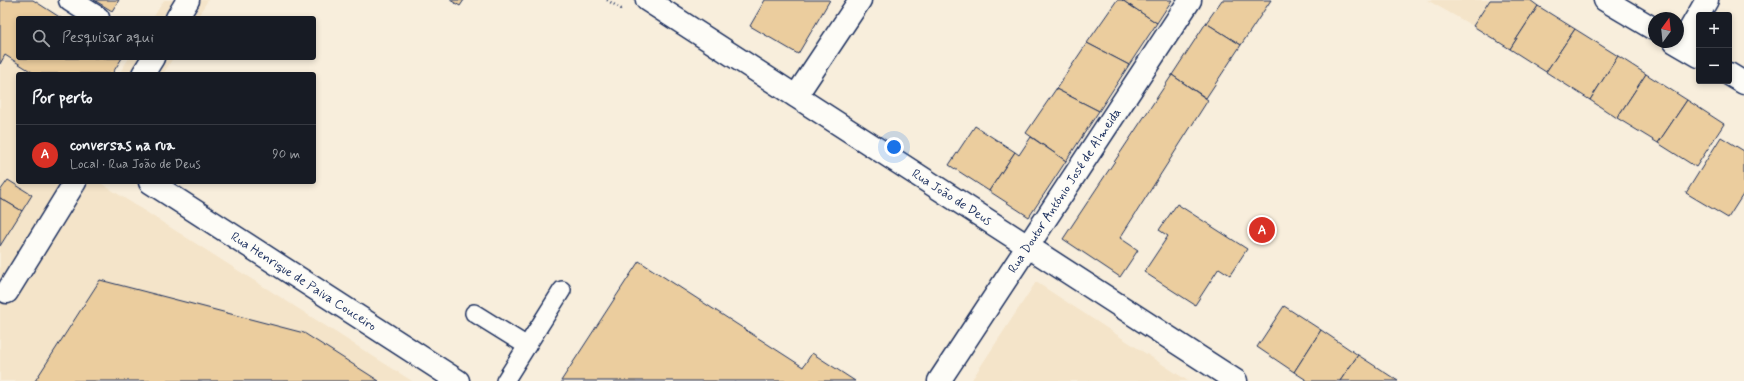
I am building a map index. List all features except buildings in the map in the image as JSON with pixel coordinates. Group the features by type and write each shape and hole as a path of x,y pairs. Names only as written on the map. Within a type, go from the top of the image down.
{"street":[{"path":"70,0 95,16"},
{"path":"178,16 188,0"},
{"name":"Rua João de Deus","path":"647,0 1236,381"},
{"path":"796,96 860,0"},
{"name":"Rua Doutor António José de Almeida","path":"939,381 1190,0"},
{"path":"1605,0 1648,25"},
{"path":"1684,35 1707,0"},
{"path":"1684,47 1696,54"},
{"path":"144,72 152,60"},
{"path":"1732,76 1744,83"},
{"path":"7,292 74,184"},
{"name":"Rua Henrique de Paiva Couceiro","path":"153,184 458,381"}],"lane":[{"path":"505,381 562,290"},
{"path":"474,313 526,346"}],"shaded area":[{"path":"0,0 33,0 20,16 16,16 16,60 121,60 114,72 16,72 16,184 102,184 412,381 0,381"},
{"path":"164,0 208,0 198,16 154,16"},
{"path":"1427,0 1490,0 1473,26"},
{"path":"128,60 172,60 164,72 120,72"},
{"path":"1036,282 1188,381 971,381"}],"place":[{"name":"conversas na rua","path":"1262,230"}]}
